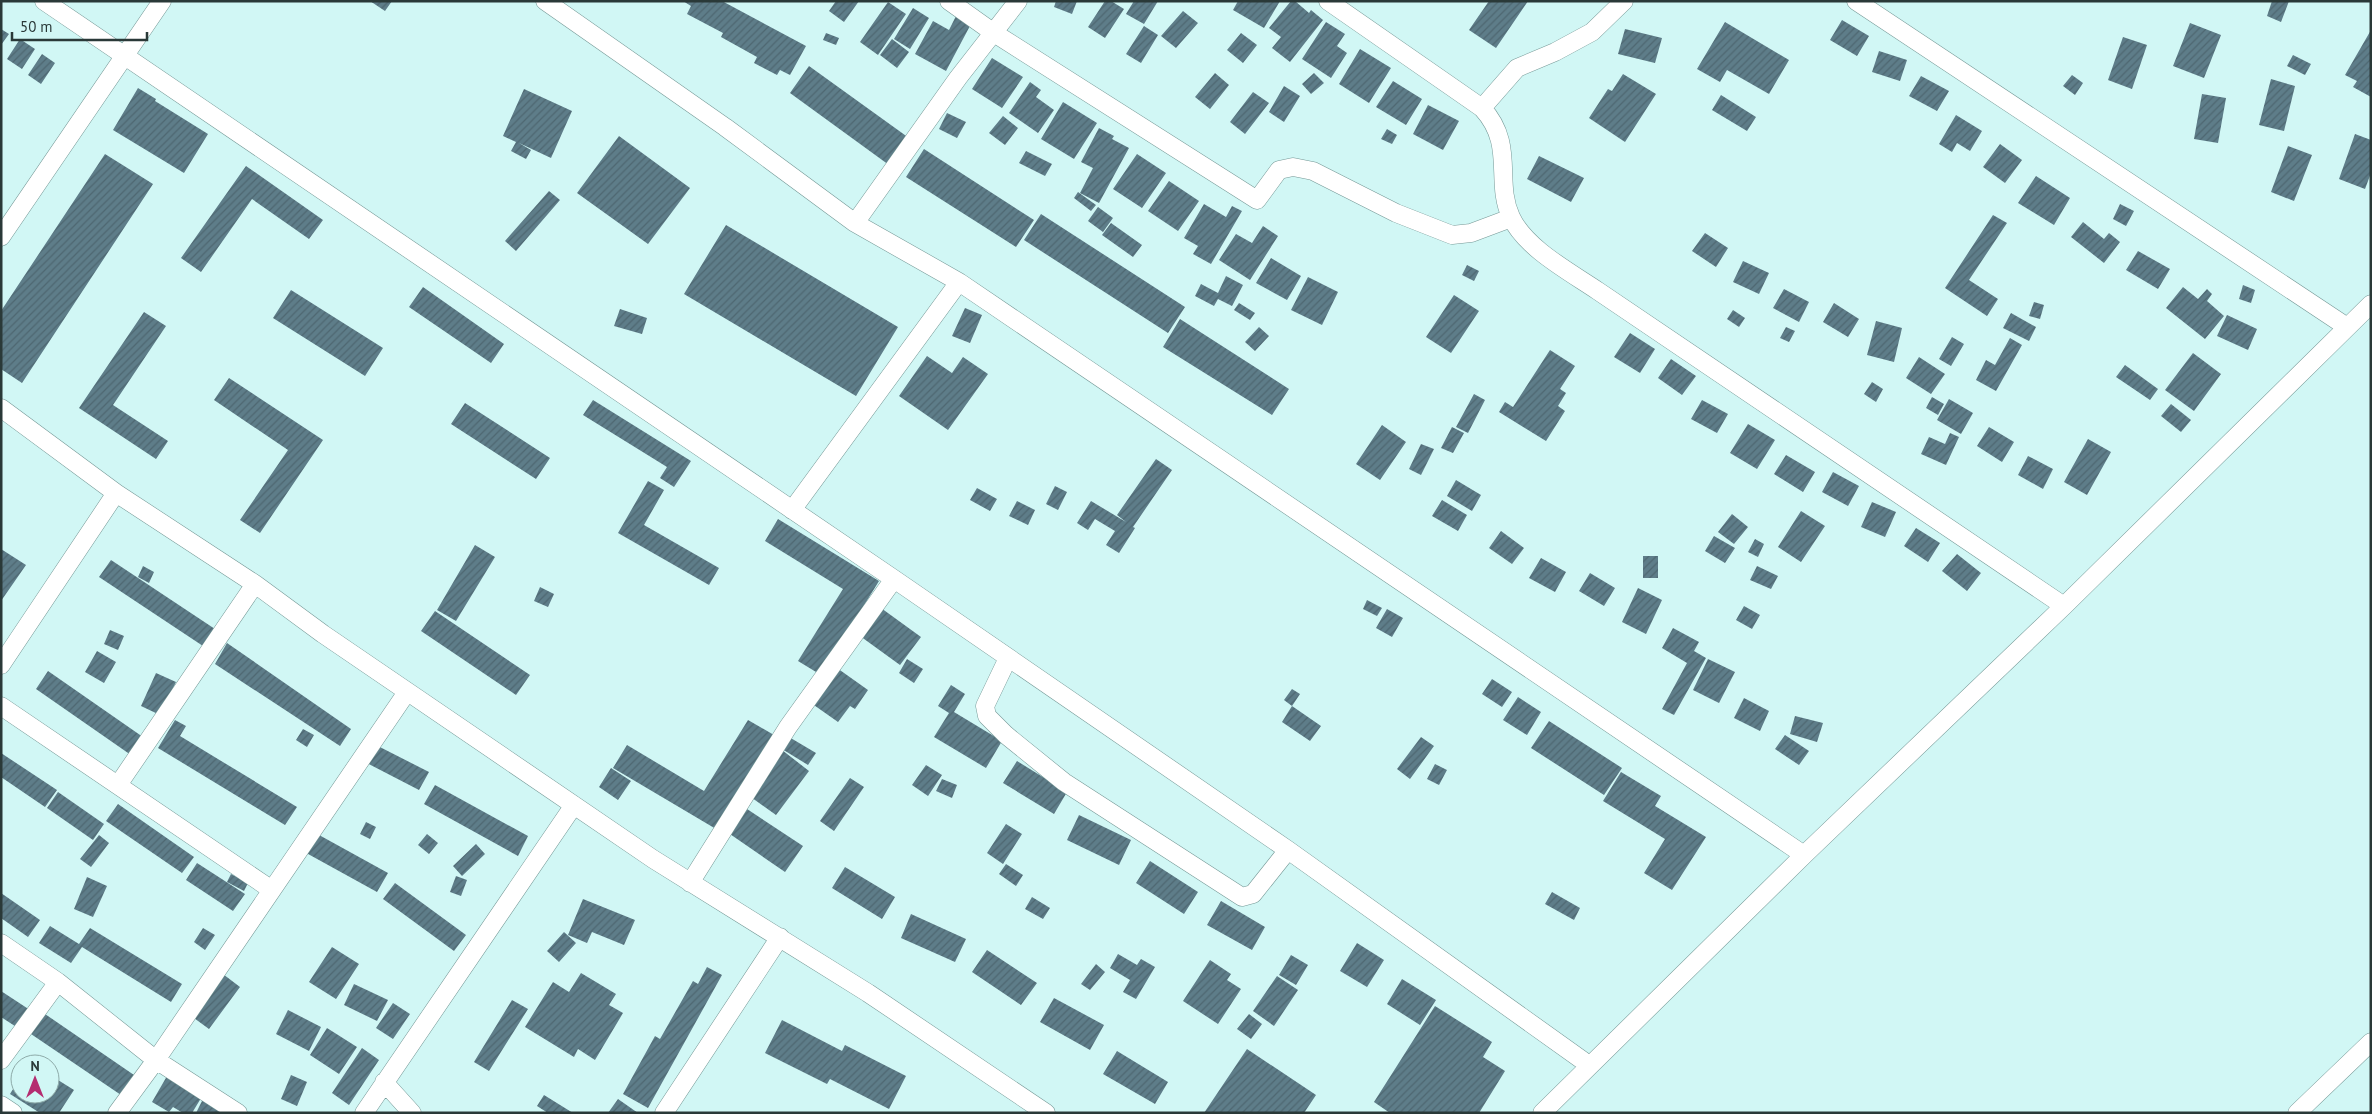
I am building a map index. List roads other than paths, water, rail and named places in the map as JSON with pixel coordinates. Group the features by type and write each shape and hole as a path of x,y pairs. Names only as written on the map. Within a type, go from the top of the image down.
{"street":[{"path":"44,1 894,579 1288,850 1589,1065"},
{"path":"1,237 162,1"},
{"path":"545,1 726,127 855,224 959,282 1804,855"},
{"path":"949,1 994,33 1257,200 1279,170 1293,167 1313,171 1396,213 1452,235 1471,233 1511,218"},
{"path":"855,224 958,78 1018,1"},
{"path":"1328,1 1482,108 1496,128 1500,141 1503,156 1506,205 1511,218 1526,240 2064,606"},
{"path":"1482,108 1517,68 1555,52 1592,32 1624,1"},
{"path":"1856,1 2347,327"},
{"path":"792,510 959,282"},
{"path":"1542,1113 1804,855 2064,606 2371,304"},
{"path":"1,408 116,493 255,584 408,692 574,805 690,882 780,937 1046,1113"},
{"path":"1,666 116,493"},
{"path":"690,882 788,727 894,579"},
{"path":"118,784 255,584"},
{"path":"1008,658 985,706 985,713 1006,735 1064,782 1242,897 1254,894 1288,850"},
{"path":"117,1113 156,1060 408,692"},
{"path":"1,706 272,890"},
{"path":"364,1113 574,805"},
{"path":"664,1113 780,937"},
{"path":"1,943 58,982 156,1060 238,1113"},
{"path":"1,1060 58,982"},
{"path":"2297,1113 2371,1042"},
{"path":"384,1082 412,1113"},
{"path":"1,1106 13,1113"}]}
